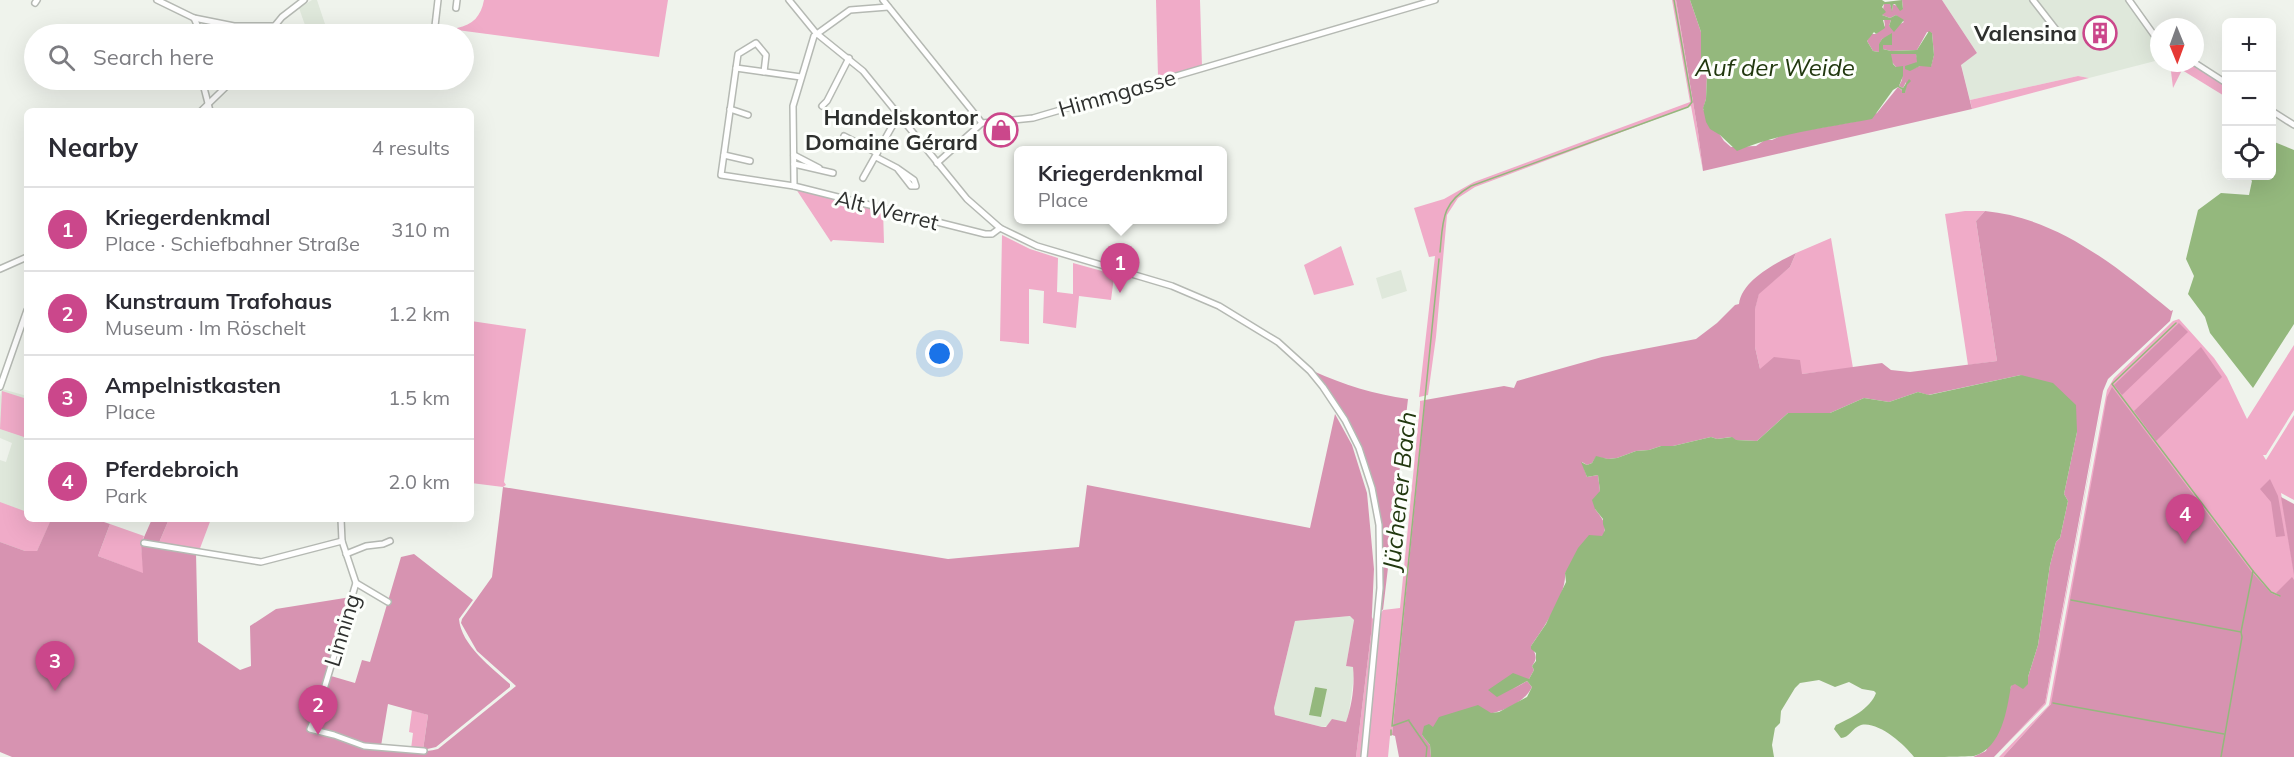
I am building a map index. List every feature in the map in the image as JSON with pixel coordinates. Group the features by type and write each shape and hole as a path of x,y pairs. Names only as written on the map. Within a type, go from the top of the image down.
{"street":[{"path":"158,0 194,18 223,24"},
{"path":"276,24 304,0"},
{"path":"435,24 438,0"},
{"path":"456,8 457,0"},
{"path":"789,0 816,33 849,58 899,114 976,208 1000,228 1037,246 1172,286 1219,306 1278,342 1310,371 1329,396 1345,420 1362,454 1375,500 1381,538 1380,588 1364,757"},
{"path":"884,0 982,123 938,163"},
{"name":"Himmgasse","path":"982,123 1029,119 1435,0"},
{"path":"2033,0 2061,36"},
{"path":"2129,0 2150,29"},
{"path":"794,186 792,109 816,33 850,10 888,7"},
{"path":"194,18 197,24"},
{"path":"750,161 724,155 738,54 755,42 766,55 764,72"},
{"path":"822,106 827,101 849,58"},
{"path":"736,68 801,77"},
{"path":"2204,69 2222,80"},
{"path":"205,90 209,108"},
{"path":"204,108 223,90"},
{"path":"730,109 748,116"},
{"path":"863,178 899,114"},
{"path":"2276,114 2294,125"},
{"path":"844,135 897,168"},
{"name":"Alt Werret","path":"724,155 721,175 794,186 985,234 992,234 1000,228"},
{"name":"Alt Werret","path":"794,155 826,171"},
{"name":"Alt Werret","path":"794,164 833,173"},
{"path":"0,269 24,257"},
{"path":"0,386 24,318"},
{"name":"Linning","path":"341,522 342,541 357,583 388,602"},
{"path":"144,543 261,562 342,541"},
{"path":"346,554 390,541"},
{"name":"Linning","path":"357,583 310,729 364,746 424,751"}],"shaded area":[{"path":"312,0 317,0 325,24 305,24 299,8"},
{"path":"484,0 668,0 659,57 474,32 474,24 469,24 481,11"},
{"path":"1156,0 1200,0 1202,67 1158,77"},
{"path":"1672,0 1676,0 1703,171 1691,106 1475,187 1458,198 1447,215 1436,337 1428,395 1419,397 1435,256 1429,257 1414,208 1444,199 1474,182 1690,102"},
{"path":"1676,0 1690,0 1701,32 1701,60 1707,75 1706,99 1703,109 1724,141 1731,147 1756,146 1765,140 1772,140 1785,134 1858,121 1877,113 1898,87 1905,93 1906,82 1903,88 1899,86 1903,67 1896,67 1891,61 1891,54 1916,54 1918,62 1905,68 1909,70 1920,66 1931,66 1934,55 1932,33 1927,32 1917,50 1883,49 1883,45 1891,40 1891,36 1882,39 1879,52 1873,51 1867,41 1871,34 1876,34 1885,26 1884,19 1891,20 1889,26 1892,28 1904,22 1896,15 1890,18 1882,15 1884,4 1890,4 1892,11 1893,4 1903,9 1902,0 1942,0 1977,53 1961,65 1972,109 1703,171"},
{"path":"1942,0 2127,0 2150,34 2150,62 2089,78 2078,76 1970,100 1961,64 1977,53"},
{"path":"2204,71 2222,82 2222,95 2185,72"},
{"path":"2171,72 2181,72 2173,88"},
{"path":"2078,76 2089,78 1972,109 1970,100"},
{"path":"794,186 883,209 884,243 833,240 831,242"},
{"path":"1985,211 1976,221 1997,361 1968,365 1945,214"},
{"path":"1985,211 2012,215 2061,234 2107,261 2171,311 2173,310 2170,321 2108,379 2103,391 2045,703 1994,757 1973,757 1986,751 2012,684 2028,684 2038,645 2050,565 2056,542 2060,538 2068,501 2064,494 2077,432 2021,375 1928,395 1918,392 1889,402 1864,398 1830,413 1788,413 1757,441 1711,437 1673,446 1636,451 1617,458 1596,457 1592,463 1587,465 1582,462 1587,477 1598,475 1600,491 1595,509 1604,522 1605,528 1603,536 1565,573 1565,581 1558,601 1531,646 1536,656 1532,666 1534,670 1529,679 1512,690 1527,681 1532,687 1512,706 1497,712 1450,723 1422,735 1430,745 1431,757 1399,757 1395,736 1392,735 1425,400 1504,386 1514,388 1517,381 1602,357 1696,339 1739,304 1746,287 1761,273 1796,253 1790,267 1759,294 1755,309 1755,347 1760,369 1774,357 1800,360 1802,374 1882,363 1891,370 1910,372 1997,361 1976,221"},
{"path":"1002,235 1030,249 1058,258 1057,292 1073,294 1073,263 1102,271 1114,277 1111,300 1079,296 1076,328 1043,323 1044,291 1029,289 1029,344 1000,341"},
{"path":"1831,238 1853,368 1802,374 1760,369 1755,347 1755,308 1759,293 1790,267 1796,253"},
{"path":"1341,246 1354,285 1314,295 1304,265"},
{"path":"1401,270 1407,291 1382,299 1376,278"},
{"path":"2179,319 2214,358 2227,377 2247,419 2294,345 2294,410 2266,455 2263,455 2266,460 2294,415 2294,500 2281,493 2294,572 2294,757 2050,710 2051,704 2003,757 1999,757 2049,705 2107,390 2114,378 2173,321"},
{"path":"474,321 526,329 504,482 506,485 503,487 474,483"},
{"path":"2179,323 2188,332 2122,395 2114,385"},
{"path":"2201,347 2222,377 2156,441 2134,411"},
{"path":"1313,371 1359,388 1408,399 1383,610 1381,609 1383,542 1380,512 1373,482 1364,454 1351,427"},
{"path":"2105,387 2046,704 1994,757 2045,703"},
{"path":"2112,387 2251,571 2271,593 2280,597 2276,593 2292,577 2294,580 2294,757 2003,757 2051,704 2107,397"},
{"path":"2,389 24,395 24,522 76,522 40,565 0,549 0,460 6,462 12,443 0,438"},
{"path":"2,391 24,398 24,437 0,429"},
{"path":"1425,400 1392,735 1388,757 1366,757 1381,613 1383,610 1400,608 1420,401"},
{"path":"1335,414 1352,445 1367,493 1374,569 1371,634 1356,757 12,757 0,752 0,542 25,551 37,551 50,522 110,524 98,556 143,573 141,544 151,522 168,522 158,545 196,553 198,642 240,670 251,666 250,626 276,609 351,597 331,676 355,683 362,660 370,662 401,557 414,554 473,600 459,619 461,629 471,647 510,684 510,687 436,747 423,750 428,715 388,704 381,746 333,736 371,747 413,752 438,749 516,686 477,651 461,623 492,577 503,487 948,559 1079,547 1087,485 1310,528","holes":["1350,616 1354,620 1346,666 1353,667 1353,688 1346,722 1332,719 1326,727 1322,727 1275,715 1274,708 1295,621"]},
{"path":"2270,479 2278,496 2285,536 2276,537 2271,502 2260,489"},
{"path":"2281,497 2294,504 2294,575"},
{"path":"0,502 24,511 24,522 53,522 50,523 37,551 25,551 0,542"},
{"path":"168,522 210,522 199,551 158,545"},
{"path":"110,524 144,536 141,544 144,574 98,556"},
{"path":"1351,616 1354,620 1346,666 1354,667 1354,676 1346,722 1322,727 1275,715 1274,708 1295,621"},
{"path":"1371,616 1375,622 1361,757 1356,757 1371,634"},
{"path":"412,710 428,715 423,750 411,749 413,733 409,732"}],"water":[{"name":"Auf der Weide","path":"1690,0 1882,0 1885,2 1902,0 1903,9 1900,11 1895,4 1893,4 1892,12 1890,4 1884,4 1882,7 1886,12 1882,15 1890,18 1896,15 1904,20 1894,32 1889,26 1891,20 1883,20 1885,28 1876,34 1874,32 1867,41 1873,51 1879,52 1882,39 1892,33 1892,45 1883,45 1883,49 1917,50 1929,31 1932,33 1934,55 1931,67 1920,66 1910,71 1905,69 1905,66 1917,62 1916,54 1891,54 1896,67 1903,66 1903,76 1899,86 1903,88 1909,79 1911,81 1905,93 1902,93 1898,87 1893,90 1872,119 1786,135 1737,151 1710,129 1706,122 1703,108 1706,99 1707,75 1701,60 1701,32"},
{"path":"2276,143 2294,150 2294,324 2253,388 2210,333 2205,317 2188,294 2194,276 2186,259 2198,210 2221,193 2249,195 2252,181 2276,180"},
{"path":"2021,375 2053,383 2076,405 2077,432 2064,494 2068,501 2060,538 2056,542 2050,565 2038,645 2028,684 2023,689 2015,684 2011,686 2002,727 1991,745 1983,752 1974,756 1914,757 1883,730 1868,725 1858,726 1841,738 1834,729 1836,725 1865,708 1876,693 1849,682 1835,687 1819,680 1800,683 1781,711 1780,723 1775,728 1772,745 1774,757 1431,757 1430,745 1422,735 1424,726 1429,724 1433,727 1439,717 1478,705 1491,713 1499,712 1527,697 1532,687 1527,681 1497,697 1488,690 1513,673 1529,679 1534,670 1532,666 1536,661 1536,653 1531,646 1546,624 1566,582 1565,573 1578,548 1589,535 1602,536 1605,530 1603,519 1595,509 1592,500 1600,491 1598,475 1587,477 1581,462 1587,465 1592,463 1596,456 1608,459 1617,458 1636,451 1673,446 1711,437 1717,439 1732,437 1736,440 1757,441 1788,413 1830,413 1864,398 1889,402 1918,392 1929,395"},
{"path":"1315,687 1327,689 1321,717 1309,715"}],"waterway":[{"name":"Jüchener Bach","path":"1440,252 1445,214 1454,199 1471,186 1688,107 1692,102 1674,0"},
{"name":"Jüchener Bach","path":"1409,720 1392,726 1439,259"},
{"path":"2176,323 2112,384 2253,571 2221,757"},
{"path":"2253,571 2271,592 2280,596"},
{"path":"2071,600 2241,632"},
{"path":"2053,703 2224,734"},
{"path":"1409,721 1427,747 1426,757"},
{"name":"Jüchener Bach","path":"1391,730 1391,735"}],"place":[{"name":"Valensina","path":"2100,33"},
{"name":"Handelskontor Domaine Gérard","path":"1001,130"},
{"name":"Kriegerdenkmal","path":"1120,293"},
{"name":"Pferdebroich","path":"2185,544"},
{"name":"Ampelnistkasten","path":"55,691"},
{"name":"Kunstraum Trafohaus","path":"318,735"}]}
